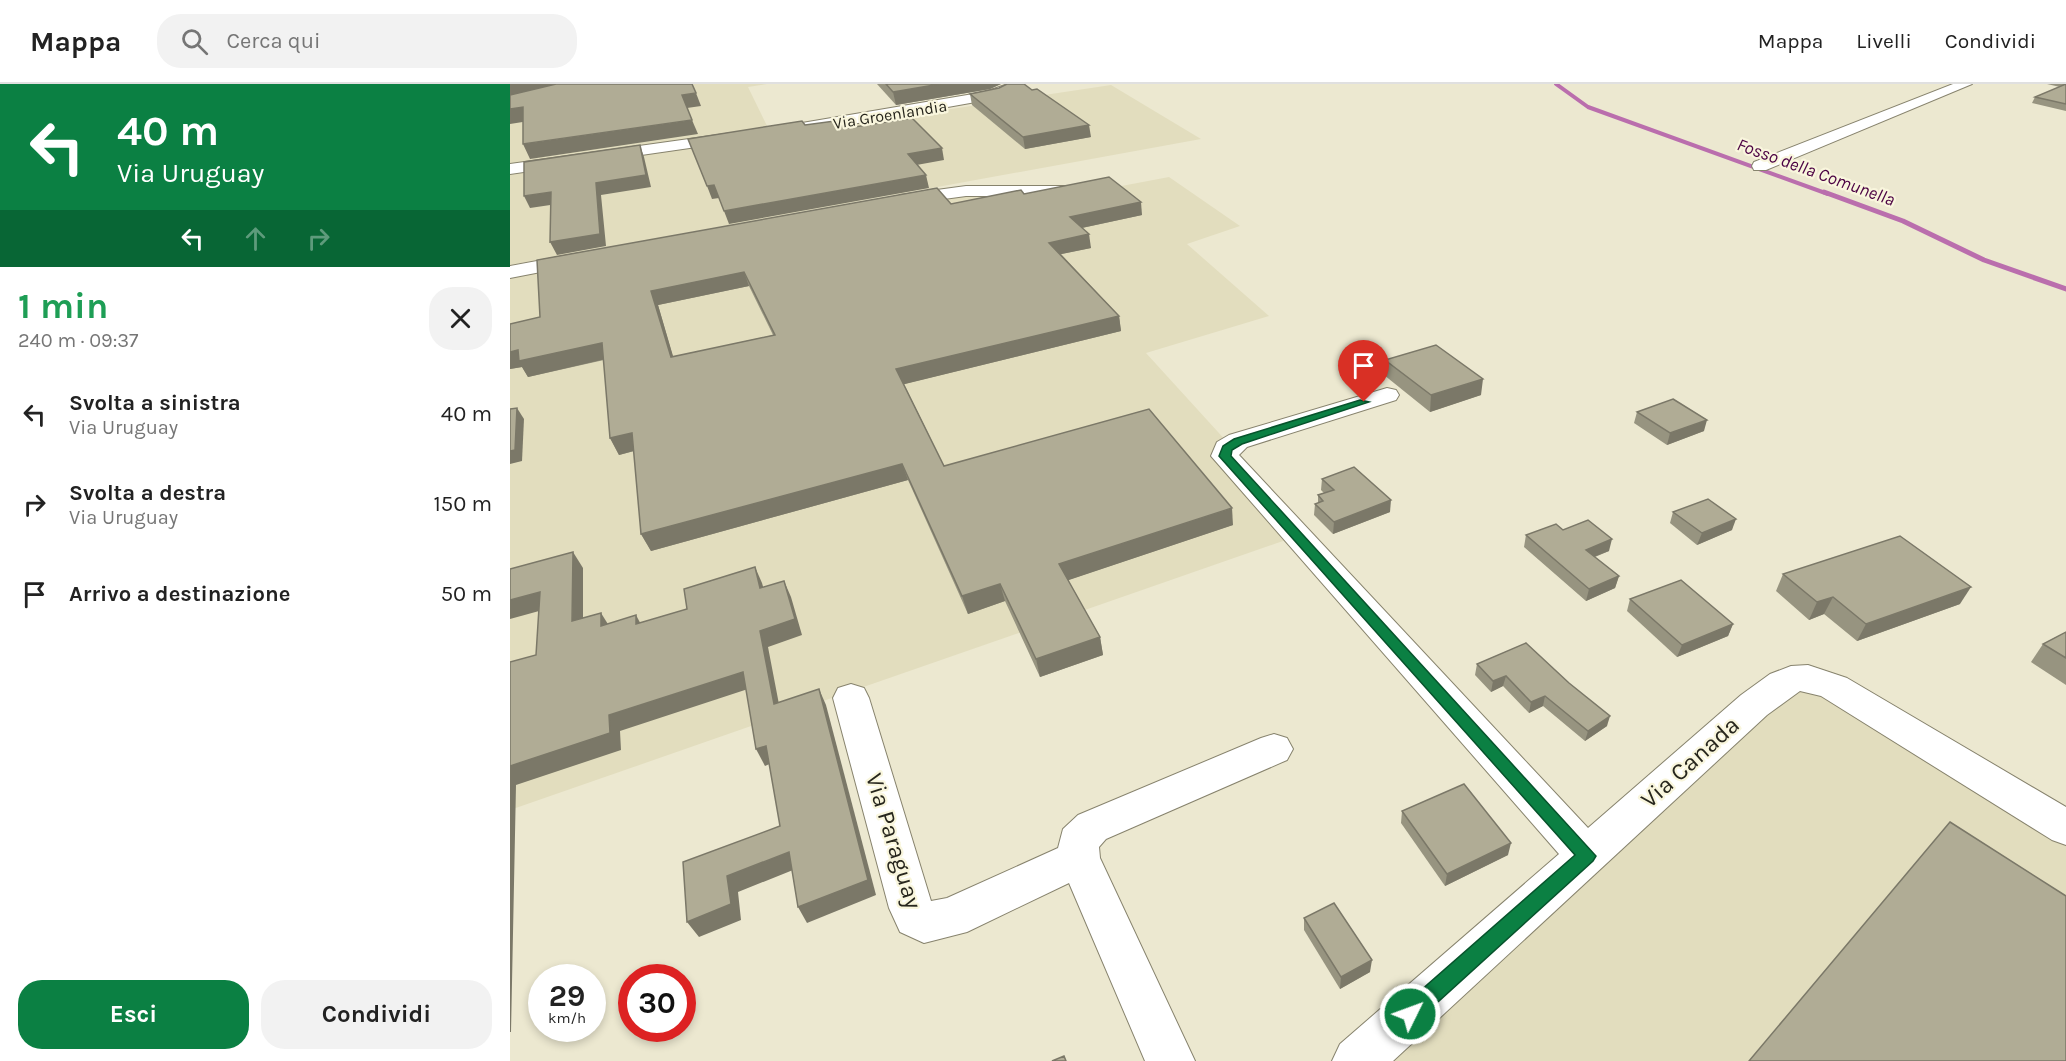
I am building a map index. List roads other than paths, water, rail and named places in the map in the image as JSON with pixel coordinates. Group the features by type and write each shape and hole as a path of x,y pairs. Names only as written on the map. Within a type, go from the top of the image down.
{"street":[{"name":"Via Groenlandia","path":"788,130 940,106 995,94 1017,84"},
{"path":"1760,166 1965,84"},
{"path":"510,169 753,135"},
{"path":"885,203 966,190 1066,191"},
{"path":"510,272 604,255"},
{"path":"1387,395 1238,441 1227,448 1225,456 1587,856"},
{"name":"Via Canada","path":"1357,1061 1754,705 1786,681 1799,676 1813,678 1834,687 2066,828"},
{"name":"Via Paraguay","path":"851,698 911,908 920,921 929,923 951,918 1079,858"},
{"path":"1170,1061 1079,858 1078,842 1092,827 1274,749"}],"waterway":[{"name":"Fosso della Comunella","path":"1556,84 1588,107 1828,194"},
{"name":"Fosso della Comunella","path":"1824,192 1903,221 1984,260 2066,289"}]}
